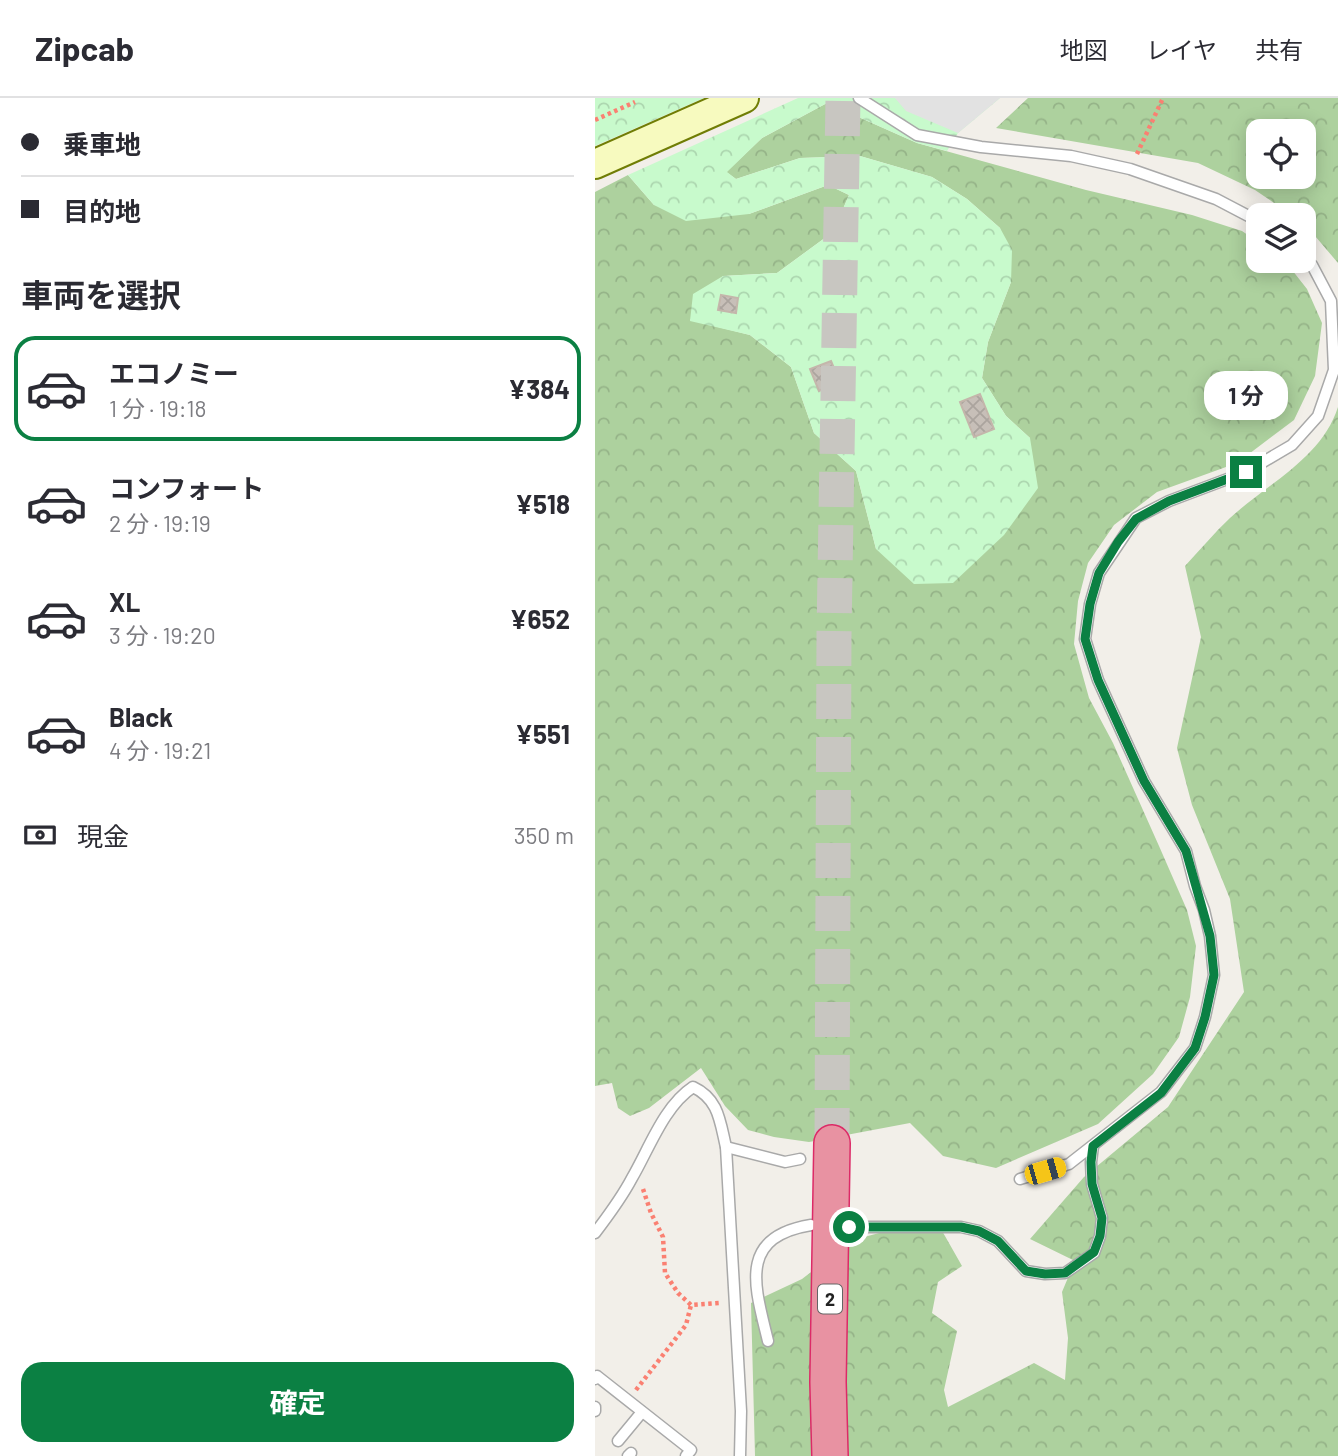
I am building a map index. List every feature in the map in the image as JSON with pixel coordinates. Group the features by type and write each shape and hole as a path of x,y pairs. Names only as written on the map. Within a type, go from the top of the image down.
{"highway":[{"name":"2","path":"830,1456 828,1382 832,1143"}],"street":[{"path":"595,164 744,98"}],"lane":[{"path":"859,98 917,135 981,147 1071,156 1130,169 1216,199 1246,215"},
{"path":"1020,1179 1069,1164 1161,1093 1195,1048 1214,975 1210,936 1186,851 1144,781 1098,680 1085,639 1090,604 1099,573 1136,519 1169,501 1246,472 1292,445 1318,416 1334,370 1331,301 1316,273"},
{"path":"595,1233 634,1175 667,1115 683,1093 693,1087 703,1092 718,1110 726,1147 741,1411 740,1456"},
{"path":"849,1227 961,1227 998,1241 1026,1271 1065,1273 1094,1252 1100,1236 1102,1218 1091,1173 1093,1146"},
{"path":"726,1147 785,1161 800,1159"},
{"path":"768,1340 755,1286 756,1270 762,1253 776,1237 791,1228 811,1225"},
{"path":"595,1379 597,1376 691,1450 686,1456"},
{"path":"618,1441 642,1412"}],"path":[{"path":"1130,169 1163,98"},
{"path":"595,120 635,103"},
{"path":"634,1175 646,1194 651,1213 663,1237 665,1273 678,1293 691,1305 735,1302"},
{"path":"627,1401 686,1325 691,1305"}],"green space":[{"path":"595,98 704,98 595,146"},
{"path":"798,98 1000,98 958,133 947,151 917,143 827,103 762,138 727,172 736,179 800,158 860,156 932,177 967,199 1000,228 1012,250 1011,282 988,342 982,378 1006,416 1030,438 1038,488 1004,535 953,583 914,584 876,549 856,471 814,433 791,367 750,335 690,321 693,294 723,276 777,273 833,232 849,195 828,185 749,214 686,221 654,205 628,175"},
{"path":"1028,98 1338,98 1338,263 1316,237 1316,203 1274,203 1253,189 1316,189 1316,119 1246,119 1246,186 1198,163 996,128"},
{"path":"827,103 917,143 1086,190 1192,215 1242,231 1246,234 1246,273 1294,273 1307,289 1322,323 1315,376 1294,420 1237,463 1157,492 1114,525 1088,563 1078,601 1074,644 1089,698 1113,743 1187,910 1196,946 1190,997 1179,1037 1153,1074 1098,1124 996,1168 943,1156 910,1123 809,1142 748,1130 725,1106 701,1068 649,1108 630,1116 618,1108 612,1083 595,1086 595,192 628,175 654,205 749,214 828,185 849,195 833,232 777,273 723,276 690,320 750,335 791,367 814,433 856,471 876,549 1030,438 1006,416 982,378 988,342 1011,282 1000,228 967,199 932,177 860,156 800,158 736,179 726,172 762,138"},
{"path":"1338,407 1338,1456 755,1456 751,1303 802,1279 853,1240 909,1225 941,1229 962,1266 938,1282 932,1313 957,1331 944,1390 948,1407 1034,1363 1065,1380 1068,1338 1062,1292 1075,1261 1030,1239 1084,1177 1168,1107 1244,992 1230,899 1192,805 1177,748 1201,637 1185,566 1230,518 1307,456 1320,441"}],"shaded area":[{"path":"895,98 1000,98 958,133 906,111"}],"building":[{"path":"721,295 738,298 736,313 718,310"},
{"path":"831,361 840,383 819,391 810,369"},
{"path":"980,394 994,429 974,437 960,402"}],"tunnel":[{"path":"832,1143 834,633 843,98"}],"route":[{"path":"849,1227 961,1227 979,1231 998,1241 1026,1271 1045,1274 1065,1273 1094,1252 1100,1236 1102,1218 1092,1184 1093,1146 1161,1093 1195,1048 1214,975 1210,936 1186,851 1144,781 1098,680 1085,639 1090,604 1099,573 1136,519 1169,501 1246,472"}]}
